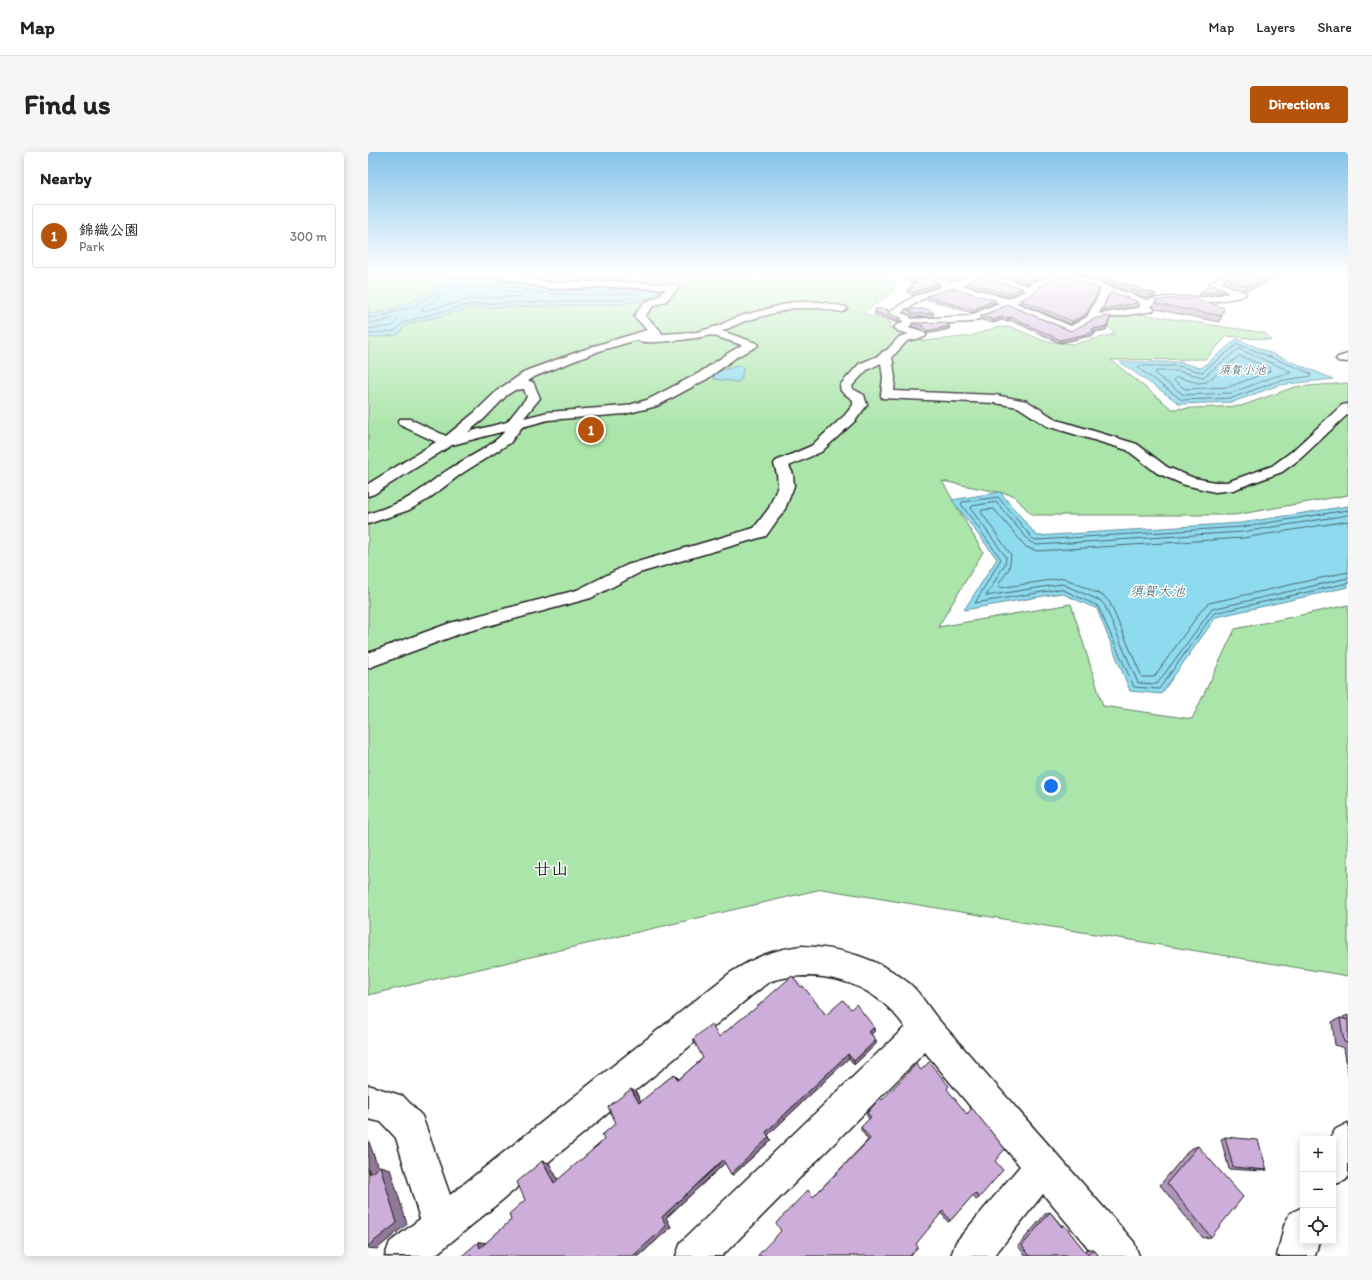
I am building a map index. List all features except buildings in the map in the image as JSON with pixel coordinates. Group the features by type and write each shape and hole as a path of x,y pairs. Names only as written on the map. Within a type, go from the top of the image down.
{"street":[{"path":"647,325 656,335"},
{"path":"368,491 447,442 479,416 511,386 532,373 598,348 656,335 686,337 711,332 728,325"},
{"path":"904,325 899,327 908,325"},
{"path":"368,661 457,628 584,594 633,569 760,532 777,509 786,486 785,474 781,464 816,448 850,418 860,404 859,398 847,390 846,386 864,367 886,357 886,354 891,352 903,340 921,335 911,325"},
{"path":"1057,325 1070,330 1082,325"},
{"path":"405,422 447,442 548,416 613,412 641,407 652,403 703,376 734,354 752,345 711,332"},
{"path":"886,357 889,372 887,395 995,399 1022,404 1052,423 1132,447 1162,470 1190,482 1215,487 1228,487 1277,469 1296,455 1347,408"},
{"path":"368,519 403,506 421,497 504,440 514,431 516,426 514,422 528,403 534,398 529,385 511,386"},
{"path":"404,1256 587,1109 709,1008 741,984 766,968 814,960 857,970 900,996 926,1029 1120,1256"},
{"path":"695,1256 926,1029"},
{"path":"368,1102 392,1108 410,1128 441,1226"},
{"path":"1336,1162 1348,1141"},
{"path":"970,1256 1043,1166"},
{"path":"1296,1256 1300,1239"}],"green space":[{"path":"368,325 890,325 889,328 894,329 902,336 925,341 971,336 997,327 1011,327 1044,341 1074,344 1115,334 1107,325 1209,325 1265,333 1271,340 1227,336 1206,359 1111,360 1172,409 1241,406 1295,387 1348,383 1348,495 1235,515 1032,515 1013,495 942,481 983,552 938,627 1071,604 1103,706 1192,719 1235,629 1348,605 1348,976 822,889 368,995"}],"water":[{"path":"368,325 407,325 398,335 368,338"},
{"name":"須賀小池","path":"1237,339 1333,379 1279,385 1233,402 1180,404 1120,362 1179,362 1201,368"},
{"path":"738,366 743,368 742,378 738,382 714,379 713,376 719,371"},
{"name":"須賀大池","path":"1000,492 1037,536 1241,523 1348,506 1348,587 1216,617 1161,694 1130,691 1097,609 1061,593 964,610 997,559 952,500"}],"place":[{"name":"錦織公園","path":"591,430"}],"district":[{"name":"廿山","path":"551,869"}]}
